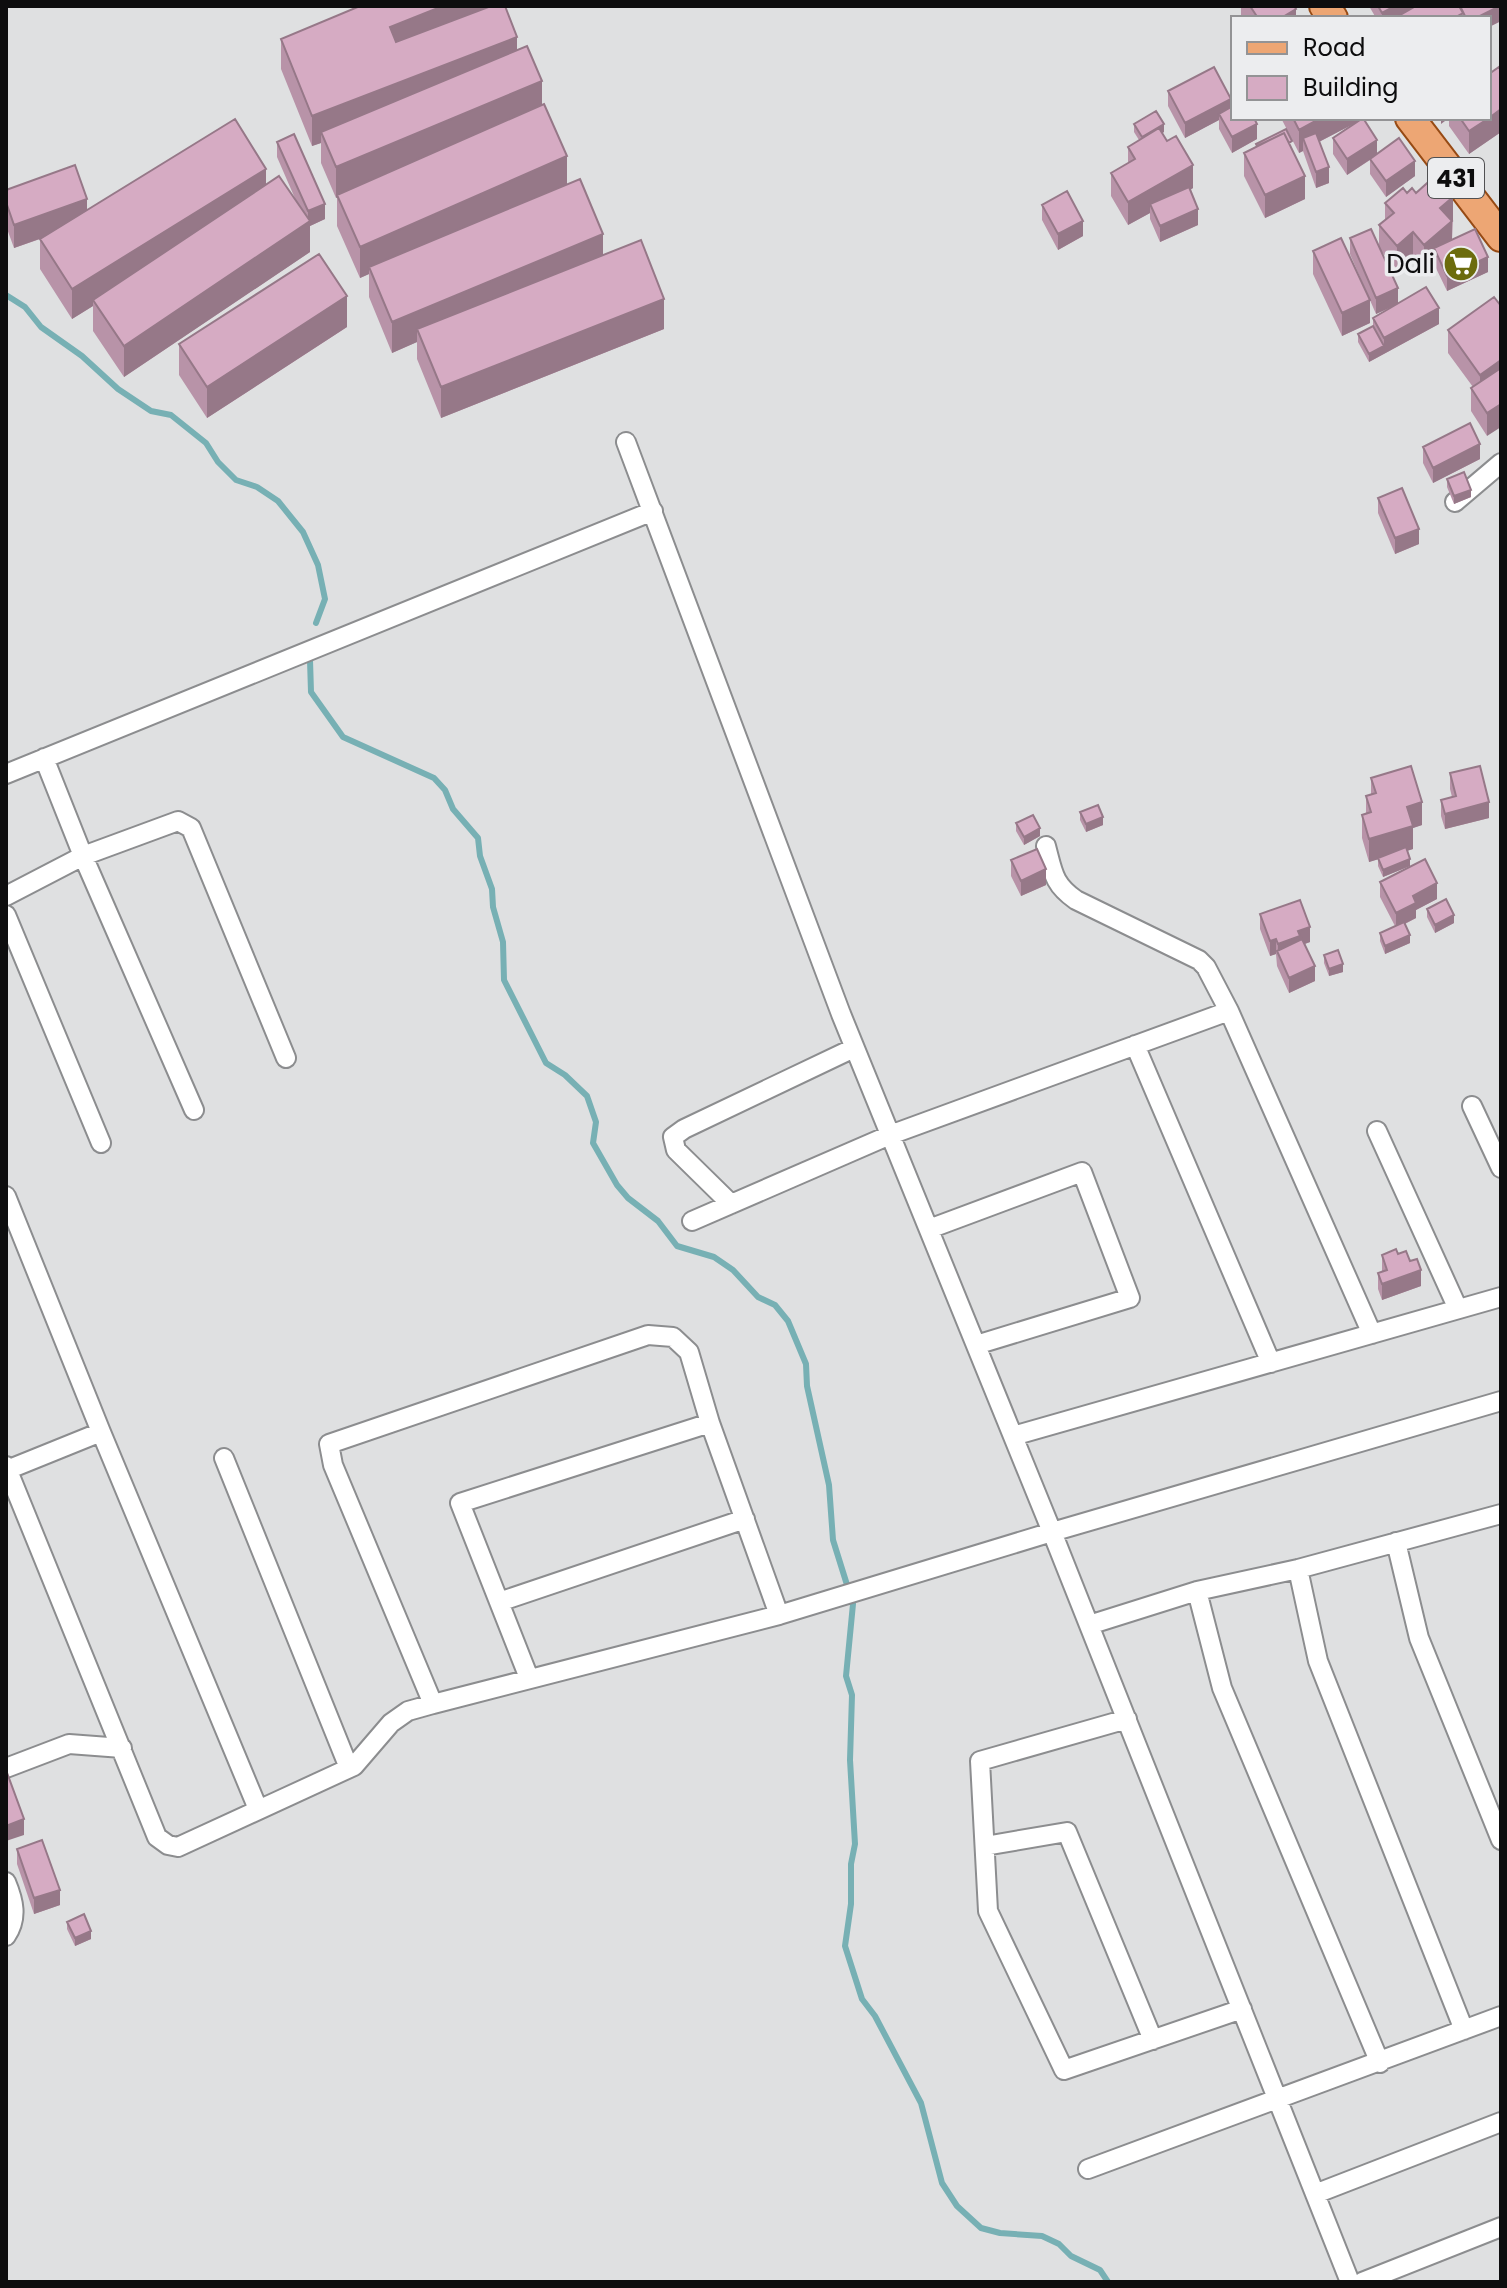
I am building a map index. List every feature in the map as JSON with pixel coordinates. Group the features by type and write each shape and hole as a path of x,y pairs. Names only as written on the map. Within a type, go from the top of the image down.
{"main road":[{"name":"431","path":"1412,120 1501,237"}],"street":[{"path":"626,442 854,1048 1052,1532 1350,2282"},
{"path":"1455,502 1501,463"},
{"path":"6,774 653,511"},
{"path":"44,758 83,856 194,1110"},
{"path":"6,896 83,856 178,821 191,828 286,1058"},
{"path":"1046,846 1055,882 1061,889 1076,900 1199,960 1206,967 1229,1011 1372,1334"},
{"path":"6,915 101,1143"},
{"path":"692,1221 890,1135 1229,1011"},
{"path":"1135,1045 1271,1363"},
{"path":"731,1204 676,1150 673,1137 854,1048"},
{"path":"1472,1106 1501,1168"},
{"path":"1377,1131 1458,1309"},
{"path":"929,1229 1082,1172 1130,1298 976,1345"},
{"path":"6,1196 258,1809"},
{"path":"1013,1436 1501,1297"},
{"path":"433,1704 333,1465 329,1444 648,1335 673,1337 689,1352 710,1423 779,1615"},
{"path":"101,1432 7,1468 157,1837 168,1845 178,1847 349,1768 391,1723 408,1711 779,1615 1501,1401"},
{"path":"529,1678 460,1503 710,1423"},
{"path":"224,1458 349,1768"},
{"path":"1089,1625 1197,1591 1298,1569 1501,1514"},
{"path":"499,1602 745,1519"},
{"path":"1396,1542 1419,1638 1501,1840"},
{"path":"1298,1569 1318,1661 1464,2030"},
{"path":"1197,1591 1222,1688 1380,2063"},
{"path":"1127,1719 980,1761 988,1911 1064,2070 1242,2009"},
{"path":"6,1768 69,1744 122,1748"},
{"path":"985,1846 1067,1832 1153,2040"},
{"path":"6,1882 13,1898 14,1924 6,1936"},
{"path":"1088,2169 1501,2016"},
{"path":"1315,2194 1501,2122"},
{"path":"1362,2282 1501,2227"}],"building":[{"path":"360,6 443,6 390,27 396,42 491,6 505,6 517,37 312,116 281,39"},
{"path":"1250,6 1294,6 1296,9 1284,16 1257,16"},
{"path":"1378,6 1395,6 1382,13"},
{"path":"1416,6 1459,6 1463,13 1458,16 1398,16"},
{"path":"1460,6 1500,6 1480,16 1465,16"},
{"path":"527,46 542,81 336,167 321,132"},
{"path":"1214,67 1231,99 1185,123 1168,91"},
{"path":"1499,67 1501,70 1501,109 1491,116 1491,73"},
{"path":"544,104 567,156 360,247 337,195"},
{"path":"1231,107 1231,120 1255,120 1257,124 1232,137 1219,114"},
{"path":"1156,111 1164,124 1142,137 1134,124"},
{"path":"235,119 266,169 72,289 40,239"},
{"path":"1294,120 1317,120 1299,130"},
{"path":"1364,120 1377,140 1347,159 1333,138"},
{"path":"1461,120 1486,120 1469,131"},
{"path":"1159,128 1167,141 1176,136 1193,165 1128,202 1111,173 1135,159 1128,147"},
{"path":"1286,129 1292,141 1289,143 1284,133 1257,146 1256,144"},
{"path":"1284,133 1305,176 1265,195 1244,153"},
{"path":"1316,133 1329,167 1316,172 1303,138"},
{"path":"294,134 325,204 308,211 277,142"},
{"path":"1399,138 1415,161 1386,181 1370,159"},
{"path":"75,165 87,199 14,225 6,202 6,190"},
{"path":"279,176 310,221 124,346 93,300"},
{"path":"1435,176 1453,197 1440,208 1452,221 1424,245 1413,232 1397,246 1379,225 1394,213 1385,203 1403,188 1407,193 1412,188 1416,193"},
{"path":"580,179 603,234 392,322 369,267"},
{"path":"1189,187 1198,209 1160,226 1150,204"},
{"path":"1067,191 1083,221 1058,234 1042,205"},
{"path":"1371,229 1398,288 1376,298 1350,238"},
{"path":"1475,229 1488,257 1447,276 1434,248"},
{"path":"1341,238 1370,300 1342,313 1313,251"},
{"path":"641,240 664,299 441,387 417,329"},
{"path":"319,254 347,296 207,387 179,344"},
{"path":"1426,287 1439,308 1384,338 1373,318"},
{"path":"1494,297 1501,306 1501,360 1480,375 1448,330"},
{"path":"1373,326 1384,346 1369,354 1358,334"},
{"path":"1501,368 1501,404 1487,413 1471,388"},
{"path":"1470,423 1480,444 1433,468 1423,447"},
{"path":"1464,472 1471,490 1454,496 1447,479"},
{"path":"1402,488 1419,529 1395,538 1378,498"},
{"path":"1411,766 1422,802 1407,807 1413,826 1369,839 1362,815 1371,812 1366,796 1376,793 1371,778"},
{"path":"1480,766 1489,802 1445,814 1441,800 1456,796 1450,773"},
{"path":"1098,805 1103,817 1086,824 1080,812"},
{"path":"1033,815 1040,828 1024,837 1016,823"},
{"path":"1406,847 1410,859 1383,870 1378,858"},
{"path":"1037,849 1046,869 1021,881 1011,860"},
{"path":"1425,859 1437,883 1413,896 1416,903 1396,913 1380,882"},
{"path":"1446,899 1454,915 1435,925 1427,909"},
{"path":"1300,900 1310,927 1298,931 1300,936 1278,944 1276,939 1270,941 1260,914"},
{"path":"1404,922 1410,935 1385,946 1380,933"},
{"path":"1302,939 1315,966 1289,978 1277,951"},
{"path":"1338,950 1343,964 1329,969 1324,955"},
{"path":"1396,1249 1398,1254 1406,1251 1410,1261 1417,1259 1421,1270 1382,1284 1378,1273 1387,1270 1382,1255"},
{"path":"6,1770 24,1819 6,1826"},
{"path":"42,1840 60,1890 34,1898 17,1849"},
{"path":"84,1914 91,1931 75,1938 67,1922"}],"waterway":[{"path":"6,295 25,307 41,327 82,356 118,389 151,411 171,415 206,443 218,462 236,480 257,487 278,501 303,532 318,565 325,599 316,623"},
{"path":"310,660 311,692 343,737 434,778 445,790 453,809 478,838 503,942 504,980 546,1063 565,1075 587,1096 596,1122 593,1143 617,1185 628,1198 658,1221 677,1246 714,1257 733,1270 758,1297 775,1305 788,1321 806,1364 807,1386 829,1485 833,1540 853,1604 846,1676 852,1695 850,1760 855,1844 845,1946 862,1999 875,2016 921,2103 942,2183 957,2206 981,2228 1000,2233 1042,2236 1059,2244 1071,2256 1100,2270 1108,2282"}],"place":[{"name":"Dali","path":"1461,264"}]}
